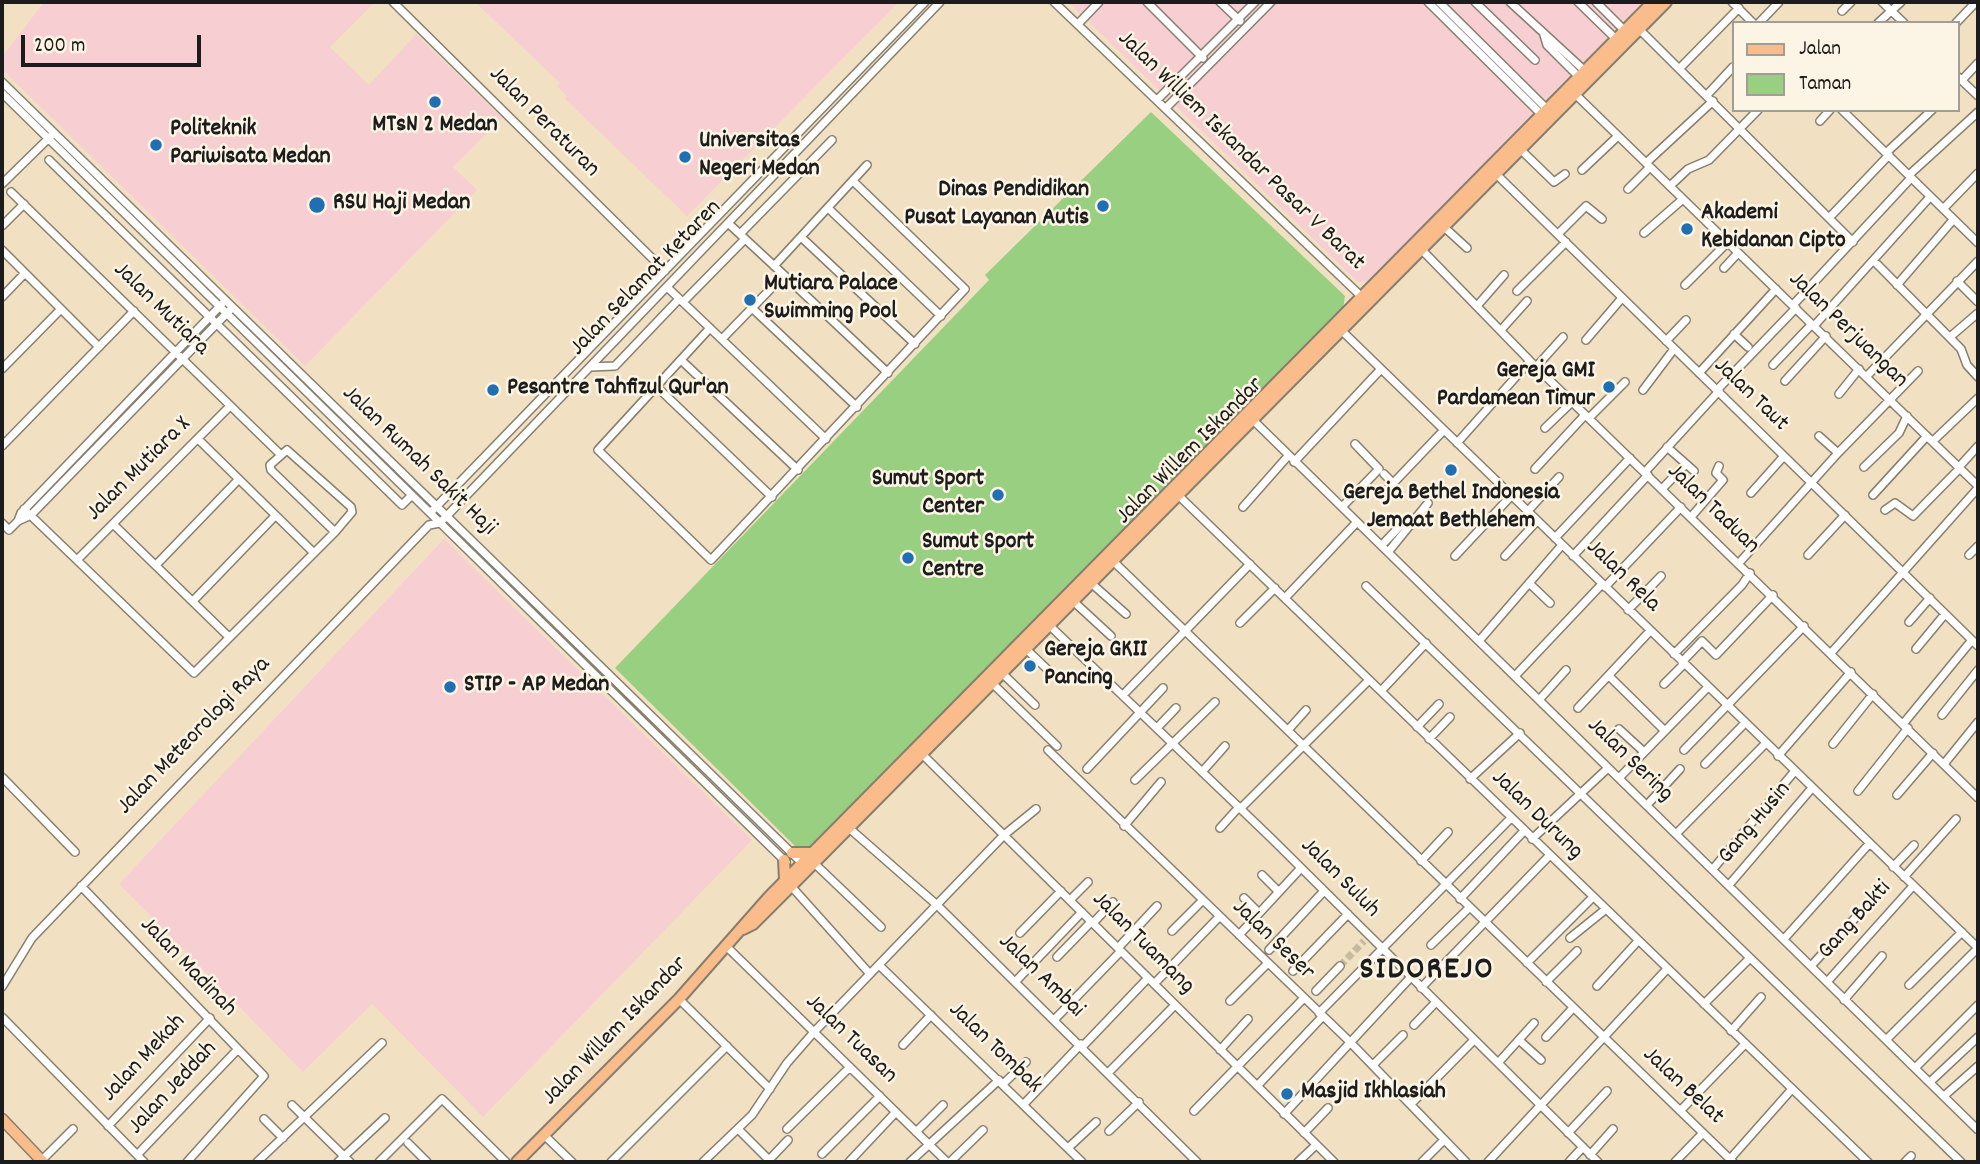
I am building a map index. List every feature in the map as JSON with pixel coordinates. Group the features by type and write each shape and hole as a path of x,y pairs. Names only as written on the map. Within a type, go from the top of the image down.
{"highway":[{"name":"Jalan Willem Iskandar","path":"1572,90 1582,74 1653,2"},
{"name":"Jalan Willem Iskandar","path":"517,1162 679,999 726,946 752,924 806,864 1572,90 1666,2"},
{"name":"Jalan Willem Iskandar","path":"806,864 849,828 1178,495 1190,476 1252,420 1341,330 1365,300 1496,174 1548,115"},
{"path":"788,883 788,857 806,864"}],"main road":[{"path":"2,1119 42,1161"}],"street":[{"name":"Jalan Peraturan","path":"393,2 665,271"},
{"name":"Jalan Selamat Ketaren","path":"430,513 925,2"},
{"name":"Jalan Selamat Ketaren","path":"440,523 940,2"},
{"name":"Jalan Williem Iskandar Pasar V Barat","path":"1054,2 1365,300"},
{"path":"1078,24 1099,2"},
{"path":"1147,2 1209,65"},
{"path":"1220,2 1246,27"},
{"path":"1157,100 1255,2"},
{"path":"1166,108 1272,2"},
{"path":"1428,2 1548,115"},
{"path":"1475,2 1535,60"},
{"path":"1510,2 1544,35 1547,45 1582,74"},
{"path":"1578,2 1620,35"},
{"path":"1596,2 1620,35"},
{"path":"1732,2 1754,21"},
{"path":"1758,21 1779,2"},
{"path":"1842,10 1851,2"},
{"path":"1882,2 1902,21"},
{"path":"1880,21 1901,2"},
{"path":"1958,21 1976,2"},
{"path":"1441,3 1510,78"},
{"path":"1680,68 1739,8"},
{"path":"908,20 916,27"},
{"path":"1639,29 1853,242"},
{"path":"1978,64 1960,81 1978,96"},
{"path":"1707,95 1731,69"},
{"name":"Jalan Rumah Sakit Haji","path":"2,82 8,95 223,303 440,523 788,857 806,864 881,927"},
{"name":"Jalan Perjuangan","path":"1572,90 1978,487"},
{"path":"2,106 8,95"},
{"path":"1628,189 1648,165 1713,101"},
{"path":"1670,186 1688,169 1709,160 1756,112"},
{"path":"1820,121 1828,112"},
{"path":"1844,112 1978,243"},
{"path":"1829,218 1930,112"},
{"path":"1573,556 1667,447 1910,177 1978,112"},
{"path":"2,184 51,136"},
{"path":"1582,170 1618,136"},
{"path":"810,137 823,149"},
{"path":"590,367 615,366 743,236 832,140"},
{"path":"1520,149 1554,181 1565,174"},
{"path":"779,152 787,161"},
{"path":"49,160 402,505 412,495"},
{"path":"774,266 867,165"},
{"path":"1943,209 1978,173"},
{"name":"Jalan Taut","path":"1496,174 1975,643"},
{"path":"710,328 598,451 710,559 798,470 964,291 964,286 853,181"},
{"name":"Jalan Mutiara","path":"11,192 281,455 287,450 293,453 351,507 352,512 335,532"},
{"path":"1773,365 1874,261 1930,197"},
{"path":"1644,233 1683,199"},
{"path":"2,226 24,204"},
{"path":"1558,234 1585,206 1602,219"},
{"path":"828,208 940,316"},
{"path":"1898,285 1953,219"},
{"path":"728,223 888,373"},
{"path":"1444,226 1467,248"},
{"path":"801,237 915,344"},
{"path":"1517,291 1566,242"},
{"path":"1685,285 1728,242"},
{"name":"Jalan Taduan","path":"1421,249 1533,364 1978,798"},
{"path":"2,250 99,347"},
{"path":"1724,268 1738,253"},
{"path":"1874,261 1950,337 1978,377"},
{"path":"1867,376 1978,261"},
{"path":"2,297 25,273"},
{"path":"722,339 784,275"},
{"path":"1477,306 1504,275"},
{"path":"1957,281 1978,302"},
{"path":"667,286 827,439"},
{"path":"1699,373 1776,289"},
{"path":"1586,340 1622,298"},
{"path":"1500,330 1527,301"},
{"path":"28,512 223,303"},
{"path":"752,308 857,407"},
{"path":"2,369 61,309"},
{"path":"2,523 9,529 15,525 183,360 230,310"},
{"name":"Jalan Rumah Sakit Haji","path":"230,310 437,507 788,857"},
{"path":"2,446 134,311"},
{"path":"1950,337 1978,313"},
{"path":"1666,341 1686,320"},
{"name":"Jalan Rela","path":"1341,330 1778,757 1978,948"},
{"path":"1734,334 1748,347"},
{"path":"1785,381 1826,336"},
{"path":"1457,443 1533,364 1563,337"},
{"path":"616,340 629,351"},
{"path":"1643,390 1674,349"},
{"path":"681,360 798,470"},
{"path":"1243,506 1381,369"},
{"path":"1839,394 1859,369"},
{"path":"1739,563 1838,453 1918,372"},
{"path":"559,380 568,389"},
{"path":"1535,469 1587,416 1625,383"},
{"path":"656,386 772,497"},
{"path":"1873,495 1930,438 1978,398"},
{"path":"1545,428 1572,402"},
{"name":"Jalan Mutiara X","path":"78,561 230,406"},
{"path":"1864,467 1899,433 1908,416"},
{"name":"Jalan Sering","path":"1252,420 1389,551 1978,1130"},
{"path":"1381,496 1444,430"},
{"path":"1819,436 1838,453"},
{"path":"198,439 314,553"},
{"path":"1342,507 1378,469 1354,444"},
{"path":"1885,510 1895,503 1913,516 1978,446"},
{"path":"1667,447 1694,471"},
{"path":"28,512 193,673 335,532 271,470 270,465 281,455"},
{"path":"1751,493 1784,456"},
{"path":"1555,538 1630,458"},
{"path":"1662,489 1686,464"},
{"path":"1691,517 1723,480 1716,471 1719,467"},
{"path":"1384,474 1393,483"},
{"path":"1527,512 1559,477"},
{"path":"156,565 238,480"},
{"path":"1831,653 1978,487"},
{"name":"Jalan Durung","path":"1178,495 1523,832 1868,1162"},
{"path":"1455,556 1511,496"},
{"path":"1389,551 1428,503"},
{"path":"1515,676 1681,507"},
{"path":"430,513 429,525 440,523"},
{"path":"1808,555 1845,515"},
{"path":"193,601 275,516"},
{"path":"1505,556 1537,521"},
{"path":"1285,598 1357,522"},
{"path":"113,524 229,637"},
{"name":"Jalan Meteorologi Raya","path":"2,987 32,938 429,525"},
{"path":"1382,545 1401,525"},
{"path":"1479,640 1562,545"},
{"path":"1969,555 1978,546"},
{"name":"Jalan Belat","path":"1113,561 1732,1161"},
{"path":"1123,695 1250,564"},
{"path":"1674,654 1734,594 1750,573"},
{"path":"1628,610 1661,576"},
{"path":"1091,583 1126,614"},
{"path":"1529,583 1550,603"},
{"path":"1366,586 1961,1162"},
{"path":"1240,623 1275,588"},
{"path":"1664,684 1702,642 1716,655 1773,596"},
{"path":"1909,622 1930,598"},
{"path":"1073,601 1111,636"},
{"path":"1916,649 1945,614"},
{"name":"Jalan Suluh","path":"1049,625 1240,808 1348,914 1367,939 1381,948 1598,1162"},
{"path":"1684,750 1729,708 1804,626"},
{"path":"1578,708 1650,631"},
{"path":"1381,691 1426,643"},
{"path":"1858,790 1905,726 1975,643"},
{"path":"1026,649 1047,669"},
{"path":"1539,700 1566,670"},
{"path":"1942,716 1978,670"},
{"path":"1778,757 1851,672"},
{"path":"1002,673 1035,705"},
{"path":"1609,676 1664,730"},
{"path":"1220,828 1369,680"},
{"path":"992,683 1057,746"},
{"path":"1619,778 1708,687"},
{"path":"1087,769 1163,688"},
{"path":"1833,744 1873,694"},
{"path":"1135,780 1215,702"},
{"path":"1417,727 1439,705"},
{"path":"1157,728 1175,708"},
{"path":"1289,729 1306,710"},
{"path":"1429,739 1450,717"},
{"path":"1944,764 1978,722"},
{"path":"1705,764 1745,723"},
{"path":"1619,729 1643,751"},
{"path":"1470,779 1520,733"},
{"path":"1676,833 1765,744"},
{"path":"1202,772 1225,746"},
{"name":"Jalan Seser","path":"1048,750 1349,1041 1466,1162"},
{"path":"1897,795 1933,753"},
{"name":"Jalan Tuamang","path":"922,754 1334,1162"},
{"path":"1532,839 1608,768"},
{"path":"1647,805 1680,769"},
{"path":"1713,869 1794,772"},
{"path":"2,777 75,852"},
{"path":"1124,826 1161,782"},
{"name":"Gang Husin","path":"1729,885 1812,788"},
{"path":"703,1162 738,1130 771,1089 787,1063 814,1032 1004,835 1036,808"},
{"path":"1257,1086 1381,948 1510,818"},
{"path":"1904,877 1956,819"},
{"name":"Jalan Ambai","path":"849,828 937,905 1110,1072 1197,1162"},
{"path":"1421,861 1448,832"},
{"path":"1460,899 1523,832"},
{"path":"1784,939 1869,844"},
{"path":"1893,867 1914,845"},
{"path":"1421,988 1549,856"},
{"path":"1239,935 1301,868"},
{"path":"1262,875 1279,891"},
{"path":"1070,900 1088,882"},
{"path":"788,883 870,974"},
{"name":"Jalan Madinah","path":"81,886 210,1018 264,1078 187,1162"},
{"name":"Gang Bakti","path":"1827,982 1913,886"},
{"path":"1020,933 1061,891"},
{"path":"1269,950 1324,891"},
{"path":"1527,964 1593,897"},
{"path":"1244,898 1259,913"},
{"path":"1172,931 1202,901"},
{"path":"1057,957 1112,902"},
{"path":"1055,1019 1157,906"},
{"path":"1431,945 1469,908"},
{"path":"1570,938 1606,909"},
{"path":"1016,981 1082,912"},
{"path":"1293,971 1348,914"},
{"path":"1811,966 1857,916"},
{"path":"1024,1104 1082,1045 1219,917"},
{"path":"1909,985 1962,932"},
{"path":"1597,986 1638,941"},
{"name":"Jalan Tuasan","path":"726,946 948,1162"},
{"path":"1886,1041 1978,948"},
{"path":"1546,982 1577,951"},
{"path":"1844,1000 1882,956"},
{"path":"1704,1004 1750,958"},
{"path":"1230,1001 1268,963"},
{"name":"Jalan Tombak","path":"879,965 1082,1162"},
{"path":"1317,991 1340,967"},
{"path":"1488,1162 1667,969"},
{"path":"1284,1114 1410,978"},
{"path":"1731,1031 1761,997"},
{"path":"1194,1111 1304,998"},
{"path":"679,999 771,1089"},
{"path":"1414,1025 1436,1002"},
{"path":"1110,1072 1175,1005"},
{"path":"1915,1068 1978,1005"},
{"path":"1546,1037 1573,1008"},
{"path":"903,1045 931,1015"},
{"path":"2,1017 144,1162"},
{"name":"Jalan Mekah","path":"108,1126 210,1018"},
{"path":"1220,1050 1248,1019"},
{"path":"1498,1063 1534,1023"},
{"path":"1373,1065 1403,1035"},
{"path":"1930,1082 1978,1037"},
{"path":"1411,1104 1474,1040"},
{"path":"1519,1040 1541,1060"},
{"path":"257,1162 382,1043"},
{"path":"1680,1111 1745,1044"},
{"path":"611,1162 727,1046"},
{"name":"Jalan Jeddah","path":"137,1155 238,1049"},
{"path":"910,1162 1026,1062"},
{"path":"1944,1096 1978,1066"},
{"path":"787,1129 850,1067"},
{"path":"1732,1161 1793,1090"},
{"path":"1568,1133 1608,1091"},
{"path":"822,1154 880,1096"},
{"path":"379,1162 442,1099 506,1162"},
{"path":"1109,1130 1139,1102"},
{"path":"292,1105 344,1160 385,1118"},
{"path":"916,1132 943,1105"},
{"path":"1304,1133 1328,1108"},
{"path":"849,1162 895,1112"},
{"path":"264,1119 283,1138"},
{"path":"1068,1149 1096,1122"},
{"path":"42,1161 73,1129"},
{"path":"1591,1154 1613,1129"},
{"path":"738,1130 770,1161 788,1140"},
{"path":"948,1162 983,1130"},
{"path":"1675,1162 1703,1133"},
{"path":"544,1135 572,1162"},
{"path":"1422,1162 1444,1140"},
{"path":"408,1143 427,1162"},
{"path":"1298,1162 1316,1145"},
{"path":"1569,1162 1583,1147"}],"shaded area":[{"path":"44,2 375,2 330,47 369,85 416,34 502,118 453,167 477,190 305,366 2,69 2,57"},
{"name":"Universitas Negeri Medan","path":"475,2 899,2 687,216 565,99 567,96 557,86 560,83"},
{"path":"1068,2 1642,2 1372,281 1358,282"},
{"name":"STIP - AP Medan","path":"444,539 752,840 483,1117 372,1004 303,1072 119,884"}],"green space":[{"name":"Sumut Sport Centre","path":"1151,112 1345,296 1343,309 807,849 799,850 615,668 989,280 985,275"}],"tunnel":[{"path":"1340,966 1364,941"}],"place":[{"name":"MTsN 2 Medan","path":"435,102"},
{"name":"Politeknik Pariwisata Medan","path":"156,145"},
{"name":"Universitas Negeri Medan","path":"685,157"},
{"name":"RSU Haji Medan","path":"317,205"},
{"name":"Dinas Pendidikan Pusat Layanan Autis","path":"1103,206"},
{"name":"Akademi Kebidanan Cipto","path":"1687,229"},
{"name":"Mutiara Palace Swimming Pool","path":"750,300"},
{"name":"Gereja GMI Pardamean Timur","path":"1609,387"},
{"name":"Pesantre Tahfizul Qur'an","path":"493,390"},
{"name":"Gereja Bethel Indonesia Jemaat Bethlehem","path":"1451,470"},
{"name":"Sumut Sport Center","path":"998,495"},
{"name":"Sumut Sport Centre","path":"908,558"},
{"name":"Gereja GKII Pancing","path":"1030,666"},
{"name":"STIP - AP Medan","path":"450,687"},
{"name":"Masjid Ikhlasiah","path":"1287,1094"}],"district":[{"name":"SIDOREJO","path":"1427,973"}]}
